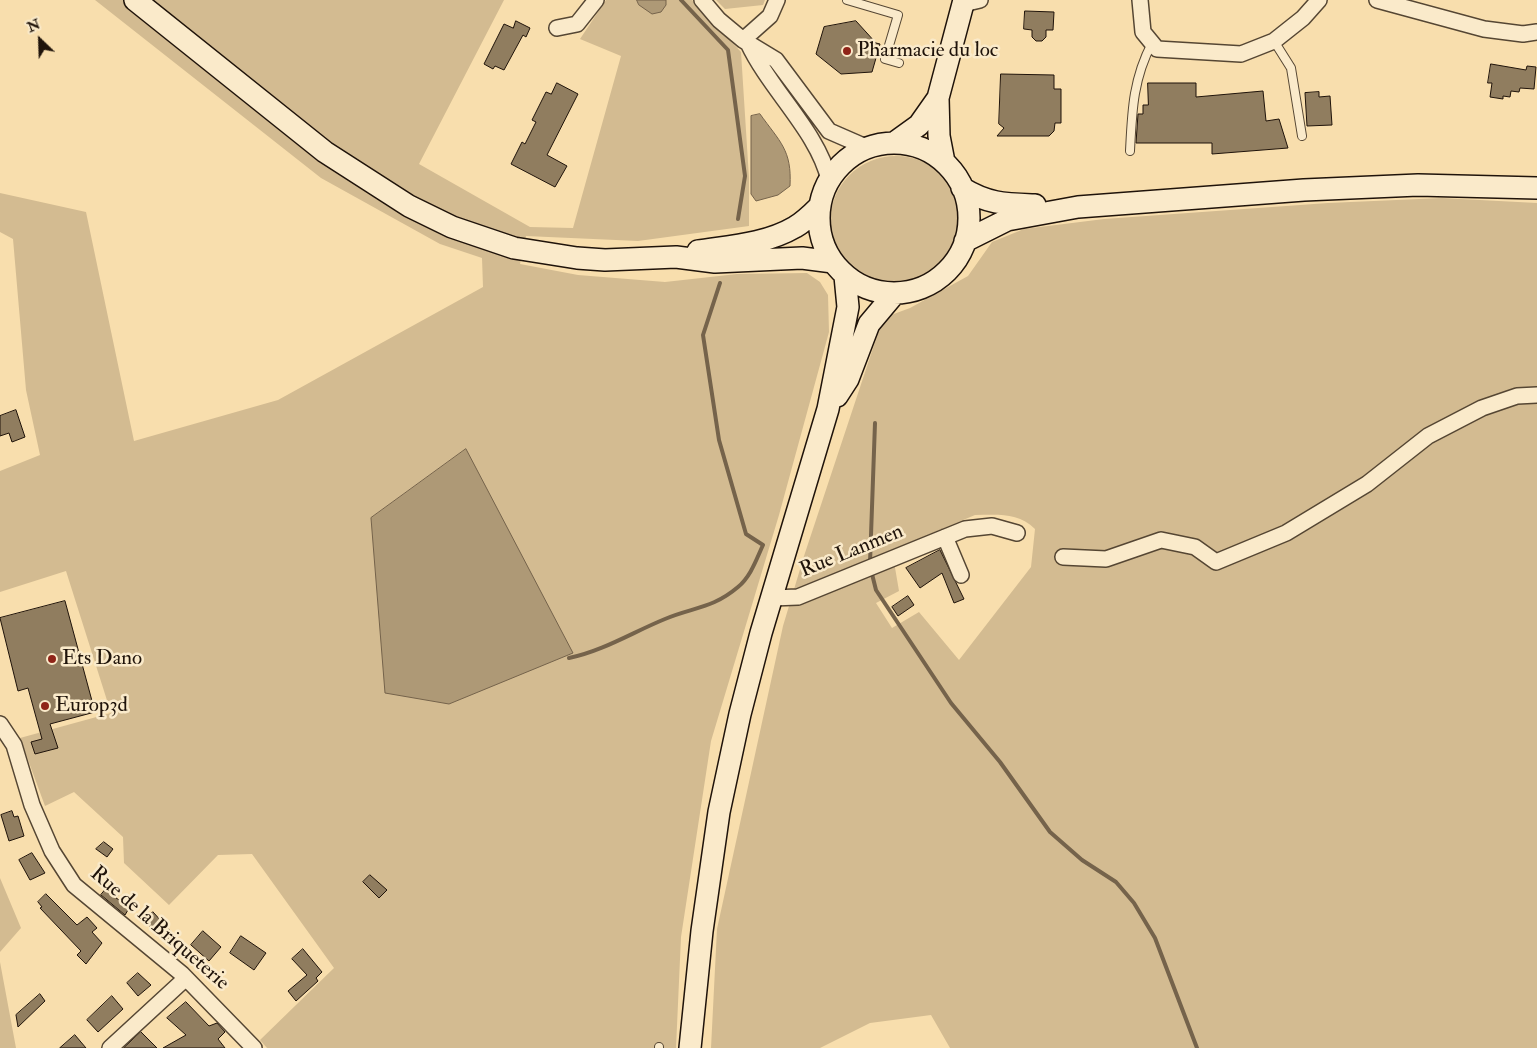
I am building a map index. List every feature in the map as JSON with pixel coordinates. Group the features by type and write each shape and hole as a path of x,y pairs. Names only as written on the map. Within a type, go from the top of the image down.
{"main road":[{"path":"135,0 325,152 402,202 452,227 487,240 545,254 605,260 676,257 715,262 802,258 834,263 860,285 877,292 913,291 930,284 946,272 957,258 965,241 968,223 968,205 962,188 944,162 929,152 912,146 894,143 868,148 852,156 839,167 829,180 819,207 821,236 834,263 848,307 828,409 740,714 719,812 702,931 690,1048"},
{"path":"894,143 919,125 938,98 969,1"},
{"path":"938,98 939,136 944,162"},
{"path":"965,241 1007,220 1078,207 1304,190 1418,185 1537,188"},
{"path":"962,188 980,198 1002,204 1078,207"},
{"path":"676,257 695,251 763,241 797,226 819,207"},
{"path":"828,409 848,379 869,324 895,293"}],"street":[{"path":"557,28 577,24 596,0"},
{"path":"702,0 719,20 746,41 776,60 829,131 868,148"},
{"path":"746,41 770,16 777,0"},
{"path":"1140,0 1143,32 1157,49 1241,54 1274,41 1304,18 1319,0"},
{"path":"1377,0 1484,29 1522,34 1537,32"},
{"path":"746,41 759,66 818,149 829,180"},
{"path":"1063,556 1106,559 1161,540 1195,547 1216,562 1286,533 1367,484 1428,436 1474,412 1517,396 1537,395"},
{"name":"Rue Lanmen","path":"772,598 798,597 965,529 992,526 1016,534"},
{"path":"945,537 962,575"},
{"name":"Rue de la Briqueterie","path":"0,724 14,745 32,805 52,851 74,884 186,978 254,1048"},
{"path":"110,1048 186,978"}],"lane":[{"path":"847,0 898,15 884,59 898,63"},
{"path":"1274,41 1291,68 1302,136"},
{"path":"1130,151 1132,96 1143,60 1152,43"}],"shaded area":[{"path":"95,0 504,0 419,164 530,227 573,228 621,56 580,39 606,0 692,0 741,52 749,178 749,226 638,241 526,236 520,264 578,275 665,282 737,274 807,273 820,282 828,295 829,332 779,515 711,741 681,937 676,1048 267,1048 260,1040 334,968 252,854 218,855 169,905 124,863 123,837 74,792 45,806 20,738 111,713 66,571 0,592 0,471 40,455 26,390 13,239 0,232 0,193 86,212 134,441 278,400 483,287 482,258 440,244 321,178"},
{"path":"637,0 666,0 666,5 661,12 652,14 639,5"},
{"path":"716,0 765,0 763,5 725,9"},
{"path":"760,114 779,140 787,155 790,186 778,195 756,201 751,194 751,116"},
{"path":"896,156 909,157 921,161 943,175 957,197 961,209 961,235 957,247 943,269 921,283 909,287 896,288 883,287 871,283 849,269 835,247 831,235 830,222 831,209 835,197 849,175 871,161 883,157"},
{"path":"1442,198 1537,203 1537,1048 950,1048 931,1015 870,1023 820,1048 711,1048 717,929 783,626 804,556 883,318 910,308 968,276 992,242 1024,229 1104,219 1328,203","holes":["975,515 1015,517 1035,529 1031,567 959,660 919,612 892,628 876,603 899,591 892,550"]},
{"path":"466,449 573,653 449,704 385,693 371,518"},
{"path":"0,878 21,928 0,952"},
{"path":"0,962 16,1048 0,1048"}],"building":[{"path":"1025,11 1054,12 1053,30 1046,30 1046,37 1042,41 1036,41 1032,37 1032,30 1024,29"},
{"path":"516,21 530,28 526,37 523,35 504,70 495,66 493,69 484,64 504,24 513,28"},
{"name":"Pharmacie du loc","path":"856,21 876,43 880,44 872,72 841,74 816,54 824,27"},
{"path":"1491,64 1526,70 1527,66 1536,67 1534,89 1520,88 1519,92 1511,91 1510,97 1503,96 1503,99 1490,97 1492,83 1488,83"},
{"path":"1001,74 1054,75 1054,89 1061,89 1061,123 1055,123 1054,131 1049,136 997,136 1004,128 999,124"},
{"path":"557,83 578,94 547,155 567,166 555,187 511,164 522,142 525,144 536,122 532,120 546,92 551,94"},
{"path":"1148,83 1196,83 1196,97 1263,91 1266,121 1279,119 1288,148 1212,154 1212,143 1136,143 1138,114 1143,114 1143,105 1148,105"},
{"path":"1319,92 1319,97 1330,96 1332,125 1307,126 1305,93"},
{"path":"16,410 25,437 12,442 9,433 0,436 0,416"},
{"path":"940,550 964,599 954,603 942,573 920,588 906,568"},
{"path":"908,596 914,605 898,616 892,607"},
{"path":"65,601 95,712 50,724 58,748 35,754 31,742 42,739 28,688 18,691 0,618"},
{"path":"12,811 14,817 18,816 24,836 9,841 1,815"},
{"path":"104,842 113,849 107,857 96,849"},
{"path":"32,853 45,873 30,880 19,860"},
{"path":"370,875 387,890 379,898 363,882"},
{"path":"110,884 120,892 116,898 126,904 128,910 125,915 101,895"},
{"path":"46,894 77,925 87,917 97,928 92,932 102,943 86,964 77,955 81,951 40,908 42,907 38,902"},
{"path":"153,912 174,935 166,943 144,921"},
{"path":"203,931 221,947 209,961 191,945"},
{"path":"241,936 266,953 254,970 230,953"},
{"path":"303,949 322,972 316,978 318,981 296,1001 288,991 307,975 292,959"},
{"path":"138,973 151,985 138,996 127,983"},
{"path":"40,994 45,1001 18,1027 16,1015"},
{"path":"112,996 123,1009 98,1032 87,1020"},
{"path":"186,1002 209,1026 217,1023 225,1032 218,1039 225,1048 163,1048 186,1035 167,1018"},
{"path":"141,1032 157,1048 124,1048"},
{"path":"75,1035 86,1048 60,1048"}],"waterway":[{"path":"681,0 728,50 745,176 738,219"},
{"path":"569,658 594,651 665,619 720,600 738,587 746,578 753,568 763,545 746,534 719,440 703,335 720,283"},
{"path":"870,563 875,423"},
{"path":"871,570 876,590 951,703 1000,762 1050,832 1082,860 1116,882 1134,903 1155,938 1197,1048"}],"place":[{"name":"Pharmacie du loc","path":"847,51"},
{"name":"Ets Dano","path":"52,659"},
{"name":"Europ3d","path":"45,706"}]}
